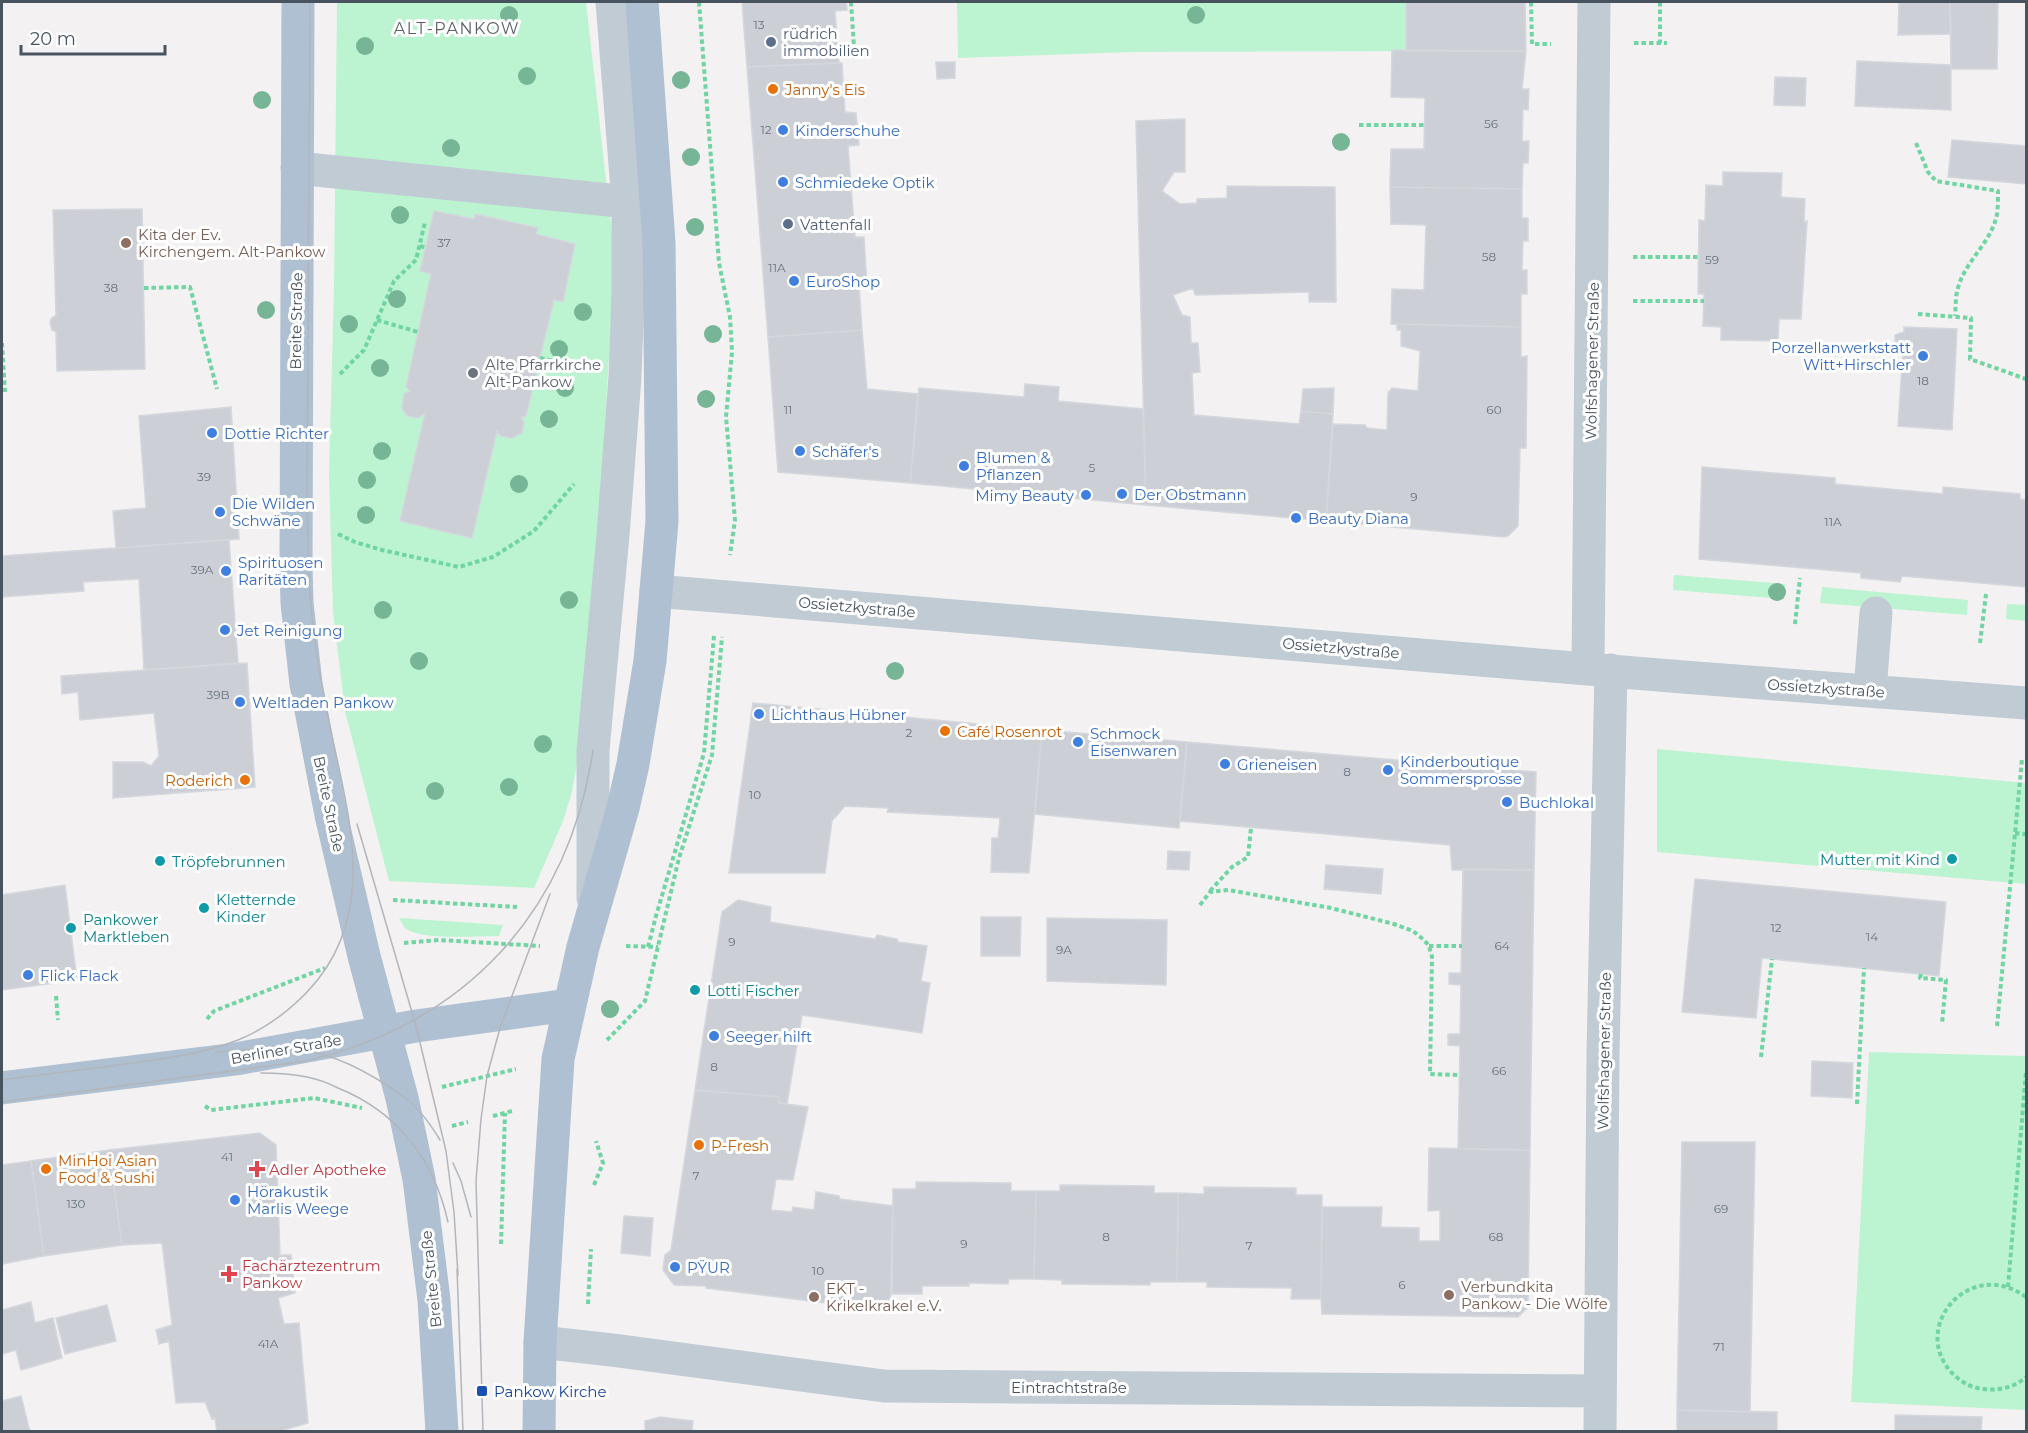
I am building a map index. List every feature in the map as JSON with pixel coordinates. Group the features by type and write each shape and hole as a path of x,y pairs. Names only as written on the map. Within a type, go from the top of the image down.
{"main road":[{"name":"Breite Straße","path":"298,2 297,603 306,684 331,815 412,1143 425,1220 434,1300 442,1431"},
{"path":"539,1431 540,1342 558,1059 583,947 633,764 648,672 662,520 663,464 642,204 642,2"},
{"name":"Berliner Straße","path":"2,1088 236,1059 384,1031 569,1005"}],"street":[{"path":"594,912 593,750 614,535 625,376 628,292 642,204 612,2"},
{"name":"Wolfshagener Straße","path":"1594,2 1604,1043 1600,1431"},
{"path":"297,168 642,204"},
{"name":"Ossietzkystraße","path":"656,591 2026,703"},
{"path":"1870,691 1876,613"},
{"name":"Eintrachtstraße","path":"540,1342 884,1386 1600,1391"}],"path":[{"path":"699,2 719,263 730,317 732,352 726,417 735,520 729,560"},
{"path":"851,2 855,62"},
{"path":"1660,2 1660,43"},
{"path":"1359,125 1424,125"},
{"path":"1916,143 1928,171 1936,181 1998,191 1997,215 1957,289 1955,316"},
{"path":"333,381 364,350 394,281 416,260 428,212"},
{"path":"420,246 426,248"},
{"path":"241,249 261,250"},
{"path":"1632,257 1698,257"},
{"path":"144,288 190,287 217,389"},
{"path":"1632,301 1704,301"},
{"path":"1918,314 1971,318 1970,358 2026,379"},
{"path":"377,320 418,332"},
{"path":"2,344 5,392"},
{"path":"540,358 594,370"},
{"path":"334,531 355,542 382,550 459,567 493,557 534,531 576,479"},
{"path":"1795,624 1800,578"},
{"path":"1980,643 1986,594"},
{"path":"211,1110 314,1098 362,1108 603,1047 645,1001 679,858 712,755 723,630"},
{"path":"648,947 704,753 714,635"},
{"path":"1997,1026 2022,759"},
{"path":"1200,904 1232,867 1248,857 1251,828"},
{"path":"2015,833 2026,834"},
{"path":"1210,892 1228,890 1331,908 1413,931 1430,946 1432,957 1430,1074 1459,1075"},
{"path":"393,900 517,907"},
{"path":"214,1011 327,968 401,944 433,940 583,947 658,947"},
{"path":"1430,946 1462,946"},
{"path":"1761,1057 1772,959"},
{"path":"1857,1104 1864,968"},
{"path":"1921,974 1920,978 1946,980 1942,1024"},
{"path":"56,996 58,1020"},
{"path":"2008,1287 2026,1072"},
{"path":"493,1116 519,1109"},
{"path":"501,1250 505,1113"},
{"path":"448,1126 468,1122"},
{"path":"2019,1151 2026,1156"},
{"path":"2026,1298 2016,1290 1999,1284 1982,1285 1965,1290 1952,1301 1942,1316 1938,1334 1940,1351 1947,1367 1959,1380 1974,1388 1992,1390 2009,1388 2026,1377"}],"green space":[{"path":"337,2 586,2 612,233 612,303 601,494 579,752 572,792 563,821 534,888 389,881 345,711 333,612 329,475 334,286"},
{"path":"957,2 1406,2 1406,51 1134,52 958,58"},
{"path":"1674,575 1785,584 1784,599 1673,590"},
{"path":"1822,587 1968,600 1967,615 1820,603"},
{"path":"2007,604 2026,605 2026,621 2006,619"},
{"path":"1657,749 2026,783 2026,884 1657,852"},
{"path":"399,918 503,925 499,936 435,936 411,931 404,927"},
{"path":"1869,1052 2026,1056 2026,1410 1851,1402"}],"building":[{"path":"742,2 846,2 847,10 835,11 839,63 747,67"},
{"path":"1406,2 1525,2 1526,51 1406,51"},
{"path":"1899,2 1950,2 1951,34 1898,35"},
{"path":"1950,2 1998,2 1997,69 1951,69"},
{"path":"1392,50 1526,51 1522,89 1529,89 1528,110 1523,109 1522,141 1529,141 1528,163 1523,163 1522,189 1390,187 1391,149 1424,149 1425,98 1391,97"},
{"path":"1857,61 1951,65 1951,110 1855,106"},
{"path":"936,62 955,62 955,78 937,79"},
{"path":"842,63 845,112 856,113 859,145 848,146 855,237 864,237 867,285 859,285 862,330 768,337 747,67"},
{"path":"1775,77 1806,78 1805,106 1774,105"},
{"path":"1185,119 1185,172 1174,172 1162,191 1180,204 1197,203 1197,199 1227,198 1227,186 1335,187 1336,302 1309,302 1309,292 1195,295 1193,288 1173,295 1182,315 1190,317 1191,343 1198,343 1200,372 1192,373 1194,415 1299,424 1301,411 1333,414 1326,521 1146,505 1136,121"},
{"path":"1952,140 2026,146 2026,184 1948,177"},
{"path":"1723,172 1782,173 1781,197 1805,199 1804,222 1807,221 1801,319 1779,319 1778,341 1721,340 1721,327 1703,326 1704,294 1698,294 1699,220 1705,221 1706,185 1723,186"},
{"path":"1390,187 1522,189 1522,218 1528,218 1528,241 1523,241 1522,270 1527,270 1527,294 1521,294 1521,327 1391,324 1392,289 1424,290 1426,225 1391,224"},
{"path":"142,209 145,369 57,371 56,332 52,330 50,323 56,315 53,210"},
{"name":"Alte Pfarrkirche Alt-Pankow","path":"434,211 474,219 475,214 538,228 536,234 575,244 563,302 554,300 526,416 521,418 524,422 522,433 512,438 501,436 497,431 472,538 400,521 425,413 418,418 408,416 402,409 404,394 410,391 406,387 431,274 420,271"},
{"path":"1397,324 1521,327 1521,357 1527,356 1526,448 1520,448 1518,526 1508,536 1326,521 1333,424 1365,425 1367,428 1387,430 1388,393 1392,388 1418,391 1420,351 1401,346 1401,330 1397,330"},
{"path":"1904,327 1957,329 1952,430 1898,426 1903,350 1895,346 1895,335 1904,332"},
{"path":"862,330 867,389 918,394 910,483 778,472 768,337"},
{"path":"1025,384 1059,387 1058,401 1143,409 1146,505 910,483 919,388 1024,397"},
{"path":"1334,388 1333,414 1301,411 1303,389"},
{"path":"231,407 239,539 116,548 113,511 146,508 139,416"},
{"path":"1702,467 1835,478 1835,484 1943,494 1943,487 2020,494 2020,499 2026,500 2026,587 1902,576 1900,582 1861,578 1861,573 1699,559"},
{"path":"229,540 238,663 144,670 139,579 83,582 84,591 2,597 2,556"},
{"path":"247,663 255,787 113,798 113,762 143,762 151,766 159,756 154,713 80,720 78,692 62,694 61,676"},
{"path":"753,703 1042,730 1029,873 991,872 992,838 998,838 1000,818 887,812 889,808 845,806 832,821 825,873 729,873"},
{"path":"1042,730 1187,742 1179,828 1035,814"},
{"path":"1187,742 1536,772 1534,870 1452,870 1450,845 1180,821"},
{"path":"1168,851 1190,852 1189,870 1167,869"},
{"path":"1326,865 1383,869 1381,894 1324,889"},
{"path":"1463,869 1534,870 1530,1150 1458,1149 1460,1046 1448,1045 1448,1034 1460,1034 1461,985 1449,984 1449,973 1461,973"},
{"path":"1695,879 1946,902 1939,976 1762,958 1756,1018 1682,1012"},
{"path":"65,885 77,980 2,990 2,895"},
{"path":"738,900 771,907 770,922 875,939 877,935 897,939 898,942 927,946 921,981 930,983 922,1033 802,1015 787,1104 779,1103 779,1097 695,1090 722,912"},
{"path":"981,917 1021,917 1020,956 981,956"},
{"path":"1047,918 1167,920 1166,985 1047,981"},
{"path":"1812,1061 1853,1063 1852,1098 1811,1096"},
{"path":"695,1090 779,1097 779,1103 808,1107 793,1180 776,1179 771,1210 792,1212 793,1207 814,1210 816,1192 839,1196 840,1199 893,1206 890,1311 706,1288 706,1286 674,1285 663,1270 665,1255 671,1250"},
{"name":"Fachärztezentrum Pankow","path":"260,1133 276,1145 280,1255 291,1255 295,1293 278,1298 284,1324 299,1323 308,1423 277,1432 217,1432 215,1418 212,1419 205,1402 176,1403 169,1341 159,1344 156,1330 172,1325 162,1243 122,1245 109,1150"},
{"path":"1682,1142 1755,1142 1750,1412 1677,1410"},
{"path":"1429,1148 1530,1150 1528,1307 1518,1317 1322,1314 1322,1207 1382,1207 1381,1227 1419,1228 1419,1241 1440,1241 1440,1210 1428,1211"},
{"path":"109,1150 122,1245 44,1256 31,1161"},
{"path":"31,1161 44,1256 2,1264 2,1165"},
{"path":"916,1182 1011,1183 1011,1191 1036,1191 1034,1279 1009,1279 1008,1284 969,1283 969,1286 922,1286 922,1294 892,1294 893,1189 916,1189"},
{"path":"1060,1185 1154,1186 1154,1193 1178,1193 1177,1282 1150,1282 1150,1285 1062,1284 1062,1280 1034,1279 1036,1191 1060,1191"},
{"path":"1204,1187 1296,1188 1296,1195 1322,1195 1321,1299 1291,1299 1292,1288 1207,1287 1207,1282 1177,1282 1178,1193 1204,1194"},
{"path":"624,1216 653,1218 650,1256 621,1253"},
{"path":"31,1302 35,1323 53,1318 62,1358 21,1370 16,1350 2,1354 2,1310"},
{"path":"107,1305 116,1341 65,1354 56,1318"},
{"path":"21,1396 30,1432 2,1432 2,1401"},
{"path":"1677,1410 1777,1412 1777,1432 1677,1432"},
{"path":"1895,1415 1982,1417 1981,1432 1895,1432"},
{"path":"660,1417 693,1421 692,1430 703,1432 645,1432 645,1421"}],"tram line":[{"path":"2,1080 179,1056 224,1045 248,1036 284,1013 308,991 328,965 342,938 350,910 353,881 352,851 344,790 324,698 315,642 308,543 310,2"},
{"path":"2,1102 305,1061 362,1044 414,1020 460,989 500,953 534,910 560,862 580,809 593,750"},
{"path":"357,824 416,1026 446,1151 454,1212 458,1275"},
{"path":"483,1432 476,1181 481,1119 487,1076 500,1028 550,894"},
{"path":"216,1052 290,1049 314,1052 342,1061 381,1081 409,1101 433,1128 440,1140"},
{"path":"261,1073 296,1075 319,1080 379,1110 410,1141 423,1159 442,1199 448,1222"},
{"path":"453,1163 461,1181 471,1217"},
{"path":"457,1269 463,1432"}],"place":[{"name":"rüdrich immobilien","path":"771,42"},
{"name":"Janny's Eis","path":"773,89"},
{"name":"Kinderschuhe","path":"783,130"},
{"name":"Schmiedeke Optik","path":"783,182"},
{"name":"Vattenfall","path":"788,224"},
{"name":"Kita der Ev. Kirchengem. Alt-Pankow","path":"126,243"},
{"name":"EuroShop","path":"794,281"},
{"name":"Porzellanwerkstatt Witt+Hirschler","path":"1923,356"},
{"name":"Alte Pfarrkirche Alt-Pankow","path":"473,373"},
{"name":"Dottie Richter","path":"212,433"},
{"name":"Schäfer's","path":"800,451"},
{"name":"Blumen & Pflanzen","path":"964,466"},
{"name":"Der Obstmann","path":"1122,494"},
{"name":"Mimy Beauty","path":"1086,495"},
{"name":"Die Wilden Schwäne","path":"220,512"},
{"name":"Beauty Diana","path":"1296,518"},
{"name":"Spirituosen Raritäten","path":"226,571"},
{"name":"Jet Reinigung","path":"225,630"},
{"name":"Weltladen Pankow","path":"240,702"},
{"name":"Lichthaus Hübner","path":"759,714"},
{"name":"Café Rosenrot","path":"945,731"},
{"name":"Schmock Eisenwaren","path":"1078,742"},
{"name":"Grieneisen","path":"1225,764"},
{"name":"Kinderboutique Sommersprosse","path":"1388,770"},
{"name":"Roderich","path":"245,780"},
{"name":"Buchlokal","path":"1507,802"},
{"name":"Mutter mit Kind","path":"1952,859"},
{"name":"Tröpfebrunnen","path":"160,861"},
{"name":"Kletternde Kinder","path":"204,908"},
{"name":"Pankower Marktleben","path":"71,928"},
{"name":"Flick Flack","path":"28,975"},
{"name":"Lotti Fischer","path":"695,990"},
{"name":"Seeger hilft","path":"714,1036"},
{"name":"P-Fresh","path":"699,1145"},
{"name":"MinHoi Asian Food & Sushi","path":"46,1169"},
{"name":"Adler Apotheke","path":"257,1169"},
{"name":"Hörakustik Marlis Weege","path":"235,1200"},
{"name":"PŸUR","path":"675,1267"},
{"name":"Fachärztezentrum Pankow","path":"229,1274"},
{"name":"Verbundkita Pankow - Die Wölfe","path":"1449,1295"},
{"name":"EKT - Krikelkrakel e.V.","path":"814,1297"},
{"name":"Pankow Kirche","path":"482,1391"}],"district":[{"name":"ALT-PANKOW","path":"457,28"}]}
